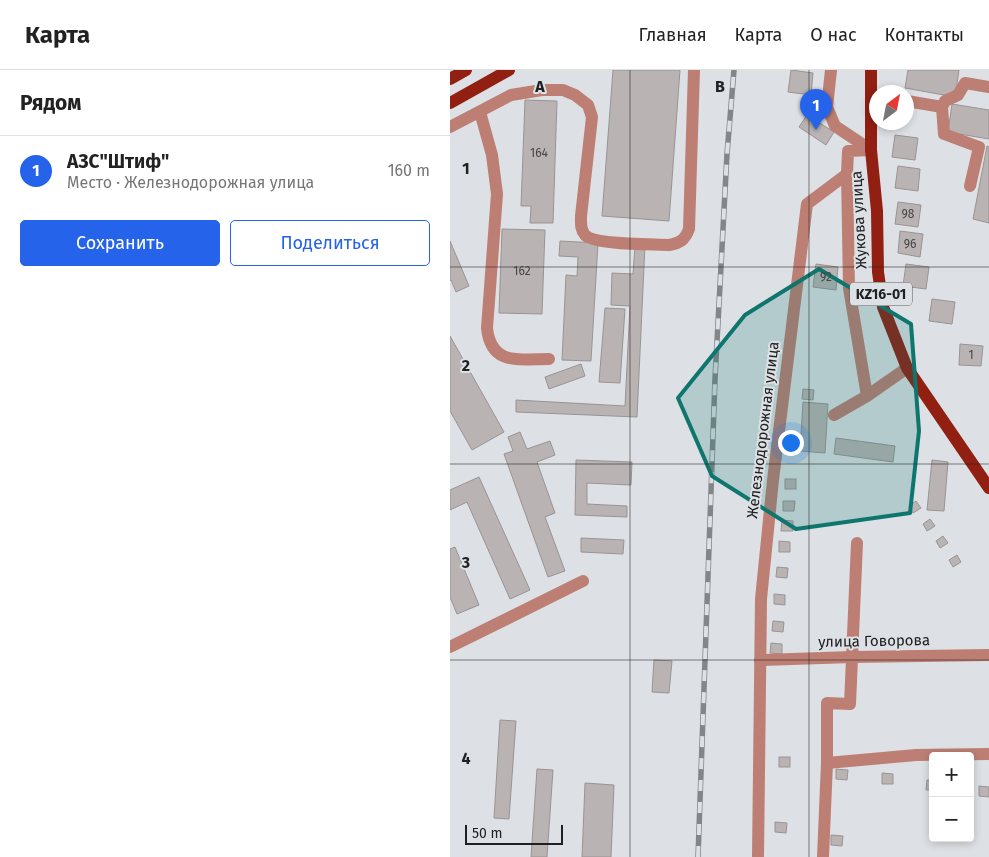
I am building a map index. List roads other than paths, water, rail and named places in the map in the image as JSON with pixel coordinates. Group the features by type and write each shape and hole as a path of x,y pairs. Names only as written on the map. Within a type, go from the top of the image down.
{"main road":[{"path":"450,79 466,70"},
{"path":"450,103 509,70"},
{"name":"Жукова улица","path":"871,70 873,85"},
{"name":"Жукова улица","path":"872,130 871,150 877,211 878,272 883,307 907,368 989,488"}],"street":[{"path":"450,127 512,96 542,90 563,90 575,95 588,106 592,117 580,226 584,234 601,241 677,244 687,235 689,229 694,70"},
{"path":"831,70 827,108 835,126 871,150"},
{"path":"970,186 979,147 944,134 942,107 945,101 958,95 965,83 989,87"},
{"path":"914,102 942,107"},
{"path":"480,112 492,155 497,194 487,328 488,339 492,348 499,356 509,359 548,359"},
{"path":"867,396 849,288 847,174 848,151 871,150"},
{"name":"Железнодорожная улица","path":"758,857 761,599 806,204 847,174"},
{"path":"834,415 867,396 907,368"},
{"path":"823,857 827,763 827,704 850,704 857,543"},
{"path":"450,647 583,581"},
{"name":"улица Говорова","path":"760,660 989,655"},
{"path":"827,763 916,755 989,754"}],"railway":[{"path":"698,857 715,379 727,154 734,70"}],"place":[{"name":"АЗС\"Штиф\"","path":"816,130"}]}
